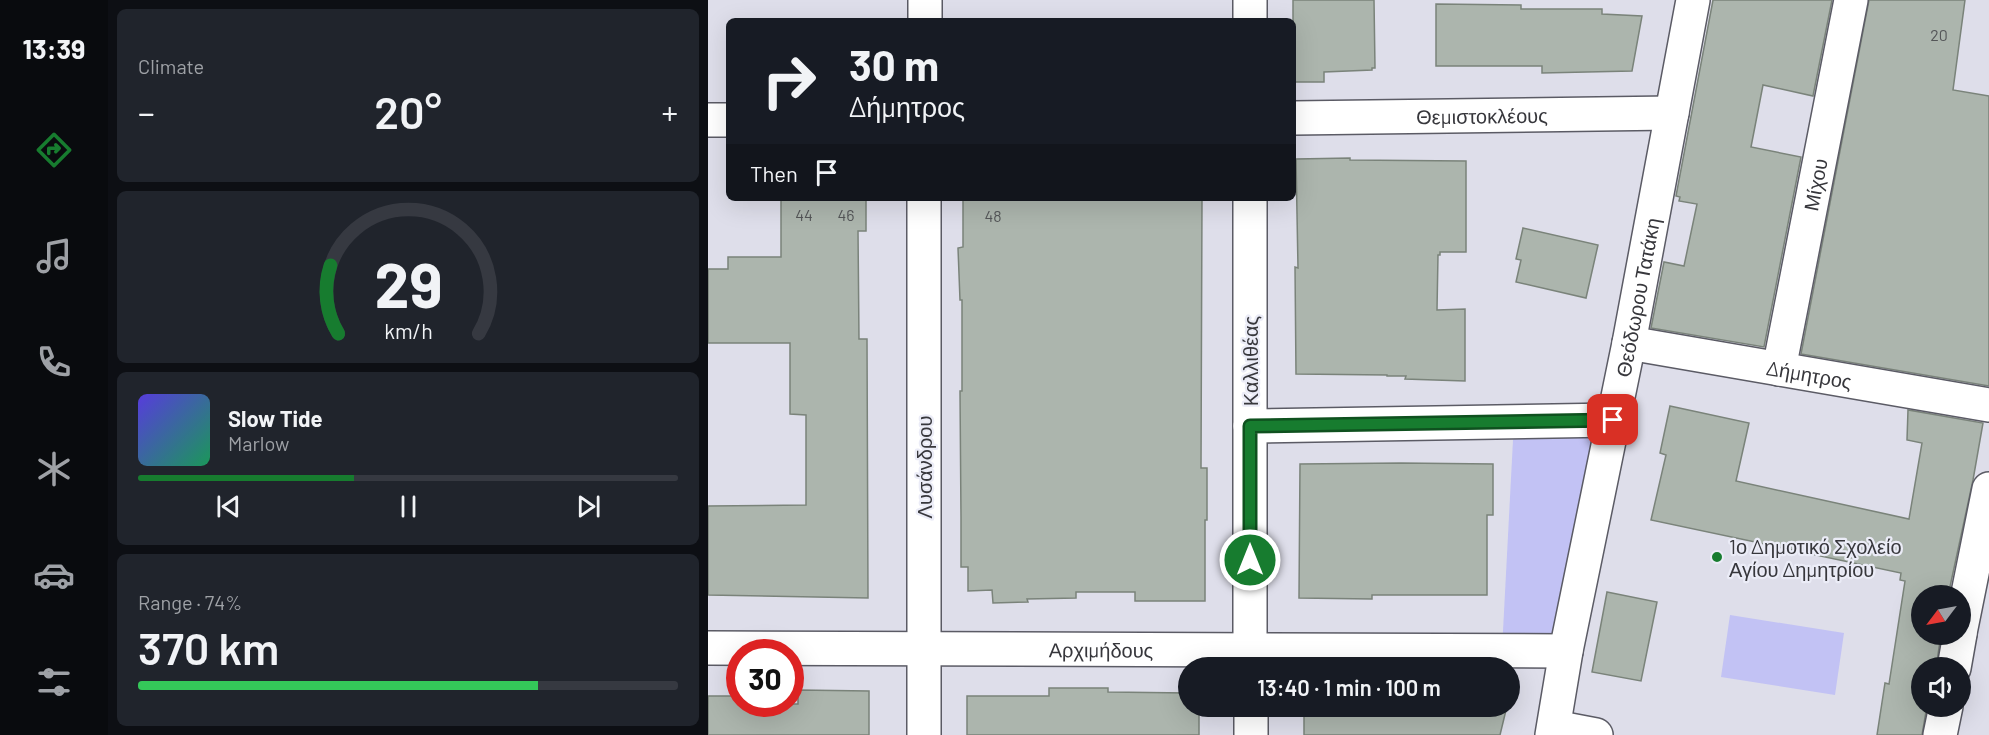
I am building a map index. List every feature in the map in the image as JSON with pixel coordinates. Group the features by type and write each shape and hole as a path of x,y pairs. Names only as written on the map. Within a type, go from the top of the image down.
{"street":[{"path":"925,0 925,18"},
{"path":"1250,0 1250,18"},
{"name":"Θεόδωρου Τατάκη","path":"1553,731 1566,651 1629,343 1693,0"},
{"name":"Μίχου","path":"1779,369 1851,0"},
{"name":"Θεμιστοκλέους","path":"1296,118 1672,113"},
{"path":"708,120 726,120"},
{"name":"Λυσάνδρου","path":"924,201 924,735"},
{"name":"Καλλιθέας","path":"1250,201 1250,657"},
{"name":"Δήμητρος","path":"1629,343 1989,405"},
{"path":"1250,426 1613,420"},
{"path":"1970,585 1989,489"},
{"name":"Αρχιμήδους","path":"708,648 923,649 1185,657"},
{"name":"Αρχιμήδους","path":"1329,657 1566,651"},
{"path":"1251,717 1251,735"},
{"path":"1940,735 1944,717"},
{"path":"1553,731 1596,735"}],"shaded area":[{"path":"1613,420 1566,651 1502,650 1514,421"},
{"path":"1730,615 1844,633 1835,695 1721,677"}],"building":[{"path":"1293,0 1374,0 1375,68 1324,72 1324,82 1296,82 1296,18 1293,18"},
{"path":"1713,0 1832,0 1813,96 1763,85 1751,147 1801,157 1764,347 1651,328 1664,262 1684,266 1697,204 1679,201 1680,197 1676,196"},
{"path":"1869,0 1965,0 1953,90 1989,96 1989,386 1801,354"},
{"path":"1436,4 1521,5 1521,9 1602,9 1602,14 1642,16 1632,71 1542,73 1542,66 1436,66"},
{"path":"1350,158 1350,160 1466,161 1466,252 1440,252 1438,255 1437,310 1465,309 1465,381 1405,379 1406,376 1387,375 1296,374 1295,267 1298,268 1296,159"},
{"path":"781,201 866,201 866,231 858,231 859,339 867,339 868,598 708,595 708,506 806,505 806,415 790,414 790,343 708,343 708,269 728,269 728,257 781,257"},
{"path":"963,201 1202,201 1201,468 1207,468 1205,601 1135,601 1135,592 1076,592 1076,598 1027,599 1028,602 993,603 992,590 968,591 968,567 961,567 962,300 960,300 958,248 963,247"},
{"path":"1523,228 1598,245 1586,298 1516,282 1521,260 1516,259"},
{"path":"1670,406 1749,423 1736,481 1909,519 1922,443 1907,440 1908,410 1983,423 1950,585 1911,585 1911,645 1939,645 1938,657 1911,657 1911,717 1925,717 1922,735 1877,735 1885,683 1889,684 1905,581 1900,580 1901,573 1651,520 1666,455 1660,453"},
{"path":"1300,464 1493,464 1493,515 1487,515 1487,595 1372,595 1372,599 1299,598"},
{"path":"1607,592 1657,602 1641,681 1592,672"},
{"path":"1049,688 1108,688 1108,692 1178,693 1178,717 1199,717 1199,735 967,735 967,696 1049,696"},
{"path":"804,690 869,691 869,735 708,735 708,696 726,696 726,717 804,717"},
{"path":"1304,717 1504,717 1500,735 1304,735"}],"place":[{"name":"1ο Δημοτικό Σχολείο Αγίου Δημητρίου","path":"1717,557"}],"route":[{"path":"1250,560 1250,426 1613,420"}]}
